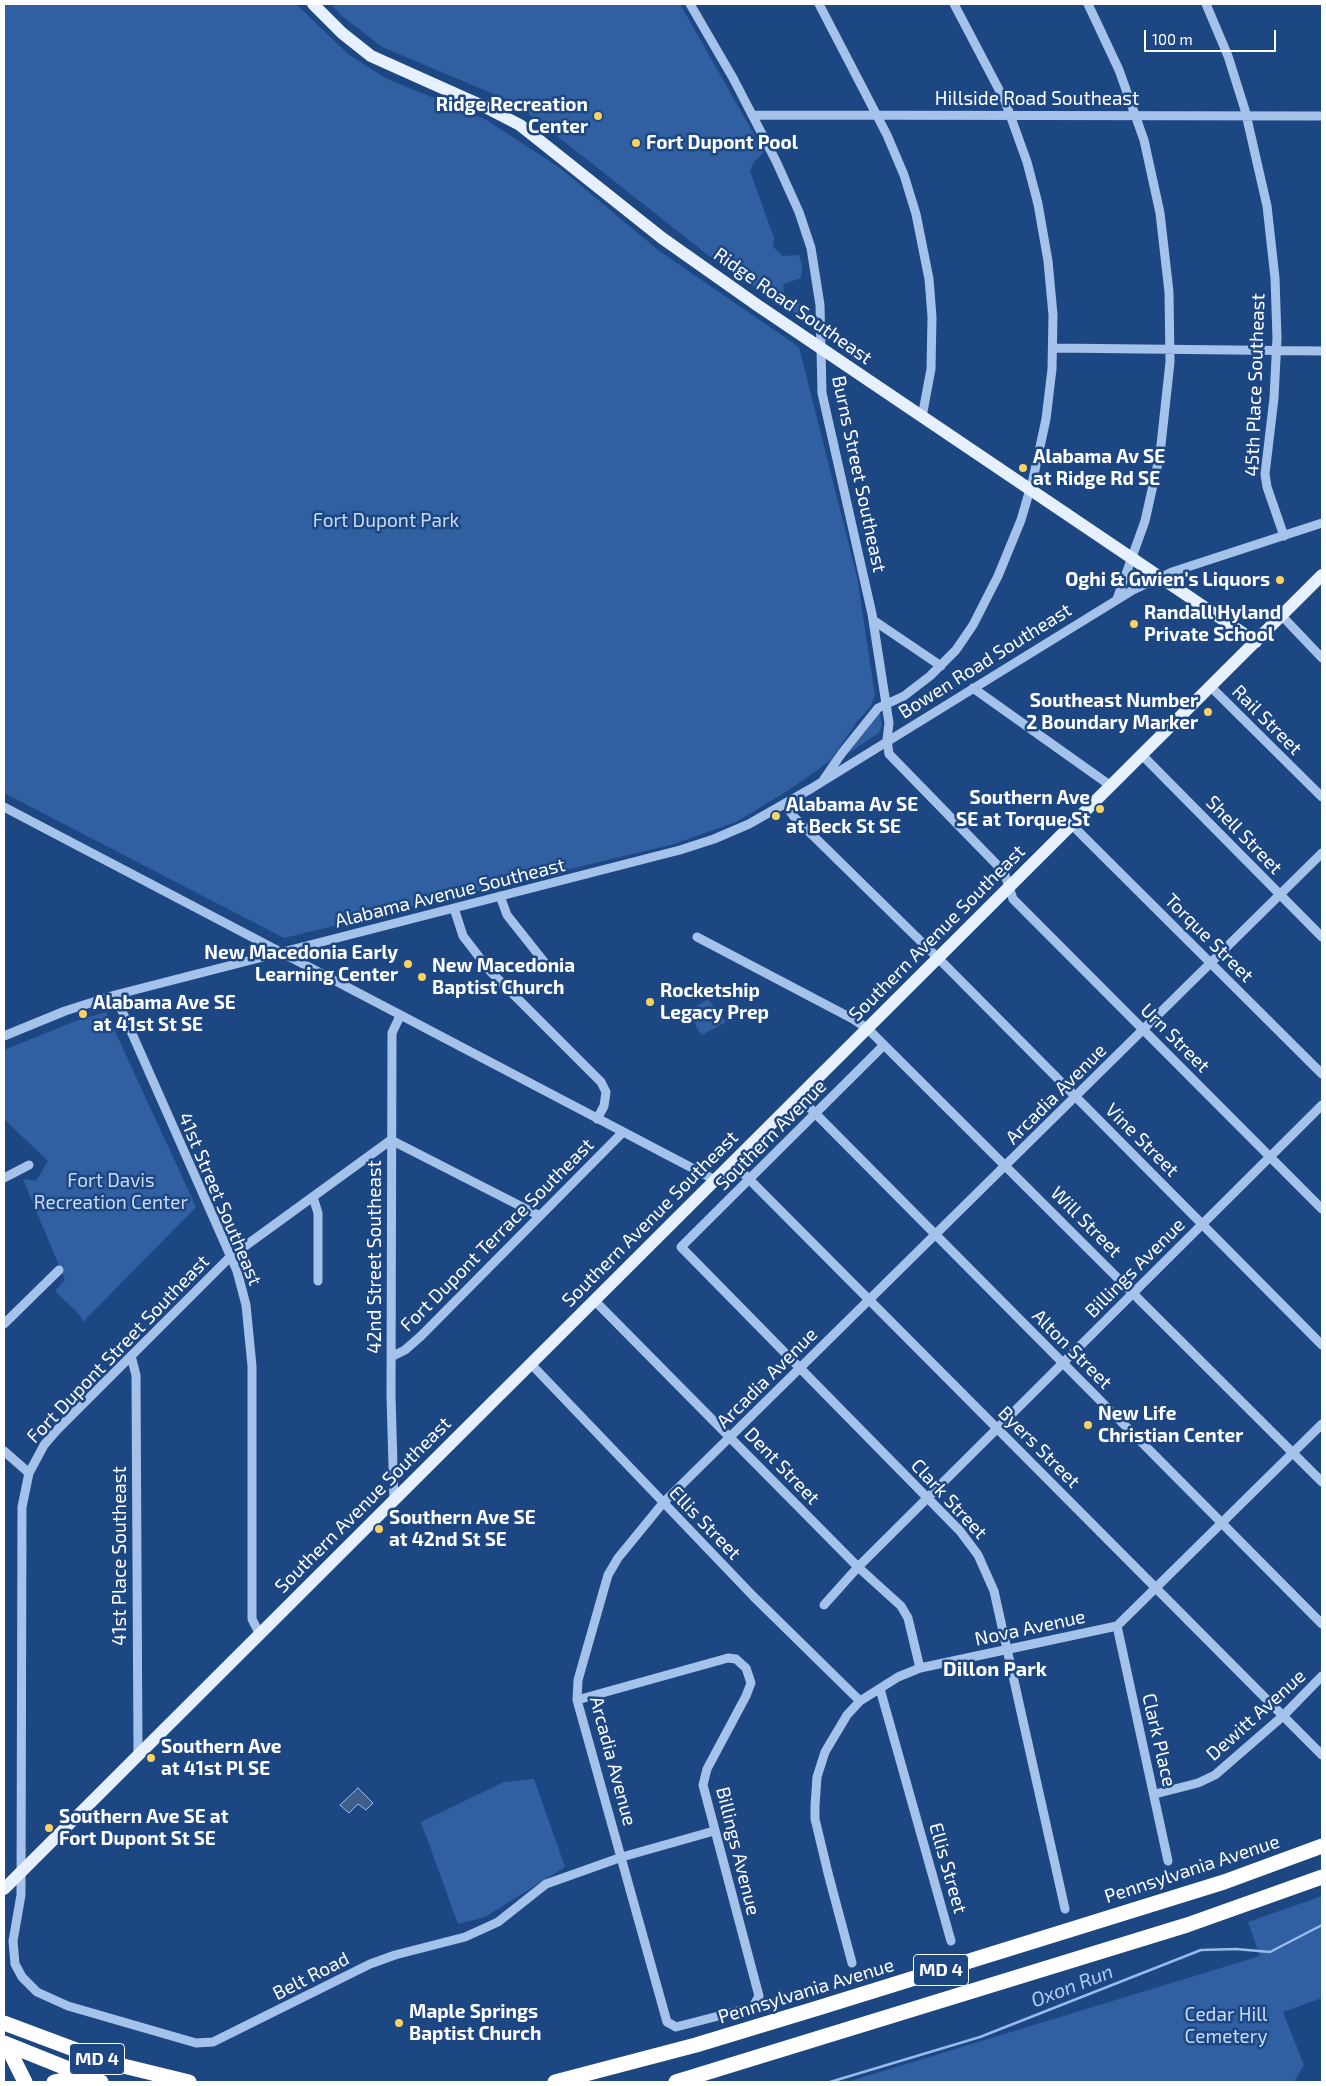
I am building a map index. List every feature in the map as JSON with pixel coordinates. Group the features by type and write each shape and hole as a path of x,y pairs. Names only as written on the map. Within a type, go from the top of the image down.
{"highway":[{"name":"Pennsylvania Avenue","path":"555,2082 696,2045 837,2002 1224,1882 1322,1846"},
{"name":"MD 4","path":"676,2082 1187,1925 1322,1877"},
{"name":"MD 4","path":"4,2023 90,2056 162,2079 189,2082"},
{"name":"MD 4","path":"4,2043 97,2081"},
{"path":"4,2049 17,2064 25,2082"},
{"path":"54,2082 73,2078 97,2081"}],"main road":[{"name":"Ridge Road Southeast","path":"313,4 342,33 371,56 487,108 520,125 662,238 820,348 1256,642"},
{"name":"Southern Avenue Southeast","path":"4,1889 1322,576"}],"street":[{"name":"Burns Street Southeast","path":"690,4 753,115 794,198 807,233 819,291 823,400 873,620 889,723 887,740"},
{"path":"819,4 894,148 911,196 929,280 932,352 922,417"},
{"path":"823,782 842,753 873,713 904,696 941,666 961,644 990,593 1013,542 1030,490 1046,418 1053,348 1052,289 1043,225 1027,162 1011,115 954,4"},
{"path":"1088,4 1112,54 1136,116 1153,176 1164,233 1169,292 1170,350 1168,393 1160,454 1147,511 1117,599"},
{"name":"45th Place Southeast","path":"1206,4 1228,56 1247,116 1260,169 1270,226 1276,288 1277,351 1274,398 1265,474 1267,487 1284,536"},
{"name":"Hillside Road Southeast","path":"753,115 1322,116"},
{"path":"1053,348 1322,351"},
{"name":"Bowen Road Southeast","path":"887,740 1117,599 1160,578 1322,523"},
{"path":"1282,616 1322,658"},
{"path":"873,620 941,666"},
{"name":"Rail Street","path":"1210,687 1322,797"},
{"path":"973,688 1111,786"},
{"name":"Alabama Avenue Southeast","path":"4,1036 65,1011 115,995 690,848 737,830 785,804 823,782 887,740"},
{"name":"Urn Street","path":"887,740 889,754 1003,870 1013,899 1322,1209"},
{"name":"Shell Street","path":"1142,755 1322,937"},
{"name":"Vine Street","path":"785,804 794,817 938,958 1322,1345"},
{"path":"4,807 715,1180"},
{"name":"Torque Street","path":"1072,825 1322,1074"},
{"name":"Arcadia Avenue","path":"712,2018 676,2027 667,2022 577,1700 578,1680 608,1575 618,1558 663,1503 1322,853"},
{"path":"500,896 507,915 549,968"},
{"path":"454,908 463,936 490,971 600,1082 606,1092 604,1106 597,1119"},
{"name":"Will Street","path":"697,937 853,1018 868,1029 1322,1482"},
{"name":"41st Street Southeast","path":"115,995 230,1257 243,1292 252,1346 252,1619 260,1635"},
{"name":"42nd Street Southeast","path":"394,1501 391,1357 392,1033 400,1016"},
{"name":"Southern Avenue","path":"681,1247 884,1045"},
{"name":"Alton Street","path":"798,1096 1322,1624"},
{"name":"Billings Avenue","path":"824,1605 858,1568 1322,1105"},
{"name":"Fort Dupont Terrace Southeast","path":"391,1357 405,1350 421,1336 623,1132"},
{"path":"391,1140 540,1216"},
{"name":"Fort Dupont Street Southeast","path":"21,1872 22,1507 29,1473 36,1458 57,1430 230,1257 391,1140"},
{"name":"Byers Street","path":"733,1163 1322,1755"},
{"path":"4,1178 28,1165"},
{"path":"313,1197 318,1213 318,1281"},
{"name":"Clark Street","path":"681,1247 960,1531 978,1556 994,1591 1065,1909"},
{"path":"4,1324 58,1270"},
{"name":"Dent Street","path":"595,1301 858,1568 901,1606 908,1618 920,1668"},
{"name":"41st Place Southeast","path":"131,1356 136,1375 138,1756"},
{"name":"Ellis Street","path":"531,1364 663,1503 794,1637 860,1701"},
{"path":"1117,1626 1322,1424"},
{"path":"4,1451 29,1473"},
{"name":"Nova Avenue","path":"852,1963 828,1873 815,1806 817,1777 825,1752 847,1715 860,1701 920,1668 1117,1626"},
{"name":"Clark Place","path":"1117,1626 1155,1794 1168,1861"},
{"name":"Billings Avenue","path":"577,1700 728,1658 736,1659 746,1668 750,1683 746,1696 706,1769 703,1785 760,1996 753,2007 712,2018"},
{"name":"Dewitt Avenue","path":"1155,1794 1198,1783 1215,1775 1283,1716 1322,1676"},
{"name":"Ellis Street","path":"880,1689 951,1940"},
{"name":"Belt Road","path":"21,1872 21,1900 13,1950 15,1964 28,1985 37,1992 68,2006 196,2043 204,2043 232,2034 370,1964 395,1955 465,1937 498,1922 546,1884 622,1857 714,1831"}],"green space":[{"name":"Fort Dupont Park","path":"4,4 296,4 348,54 385,78 485,119 560,168 658,250 799,347 857,577 875,695 871,706 856,723 830,761 789,790 736,822 674,844 284,938 4,793"},
{"path":"331,4 680,4 764,152 754,162 750,171 774,238 773,247 783,256 799,255 802,265 801,278 783,284 785,298 809,307 811,318 806,320 800,317 781,301 781,305 708,255 515,103 382,47 342,16"},
{"path":"878,713 880,714 882,725 879,733 847,754"},
{"path":"708,999 726,1022 702,1035 696,1027 695,1016 690,1010"},
{"name":"Fort Davis Recreation Center","path":"106,1012 196,1207 83,1322 80,1315 55,1291 65,1280 23,1179 36,1181 48,1161 4,1119 4,1050 73,1022"},
{"path":"534,1779 565,1867 485,1917 458,1924 421,1822 504,1782"},
{"name":"Cedar Hill Cemetery","path":"1322,1896 1322,1998 1283,2012 1304,2065 1294,2082 847,2082 1260,1956 1248,1922"}],"shaded area":[{"path":"358,1788 373,1803 366,1810 358,1804 349,1813 340,1805"}],"waterway":[{"name":"Oxon Run","path":"830,2082 980,2037 1201,1950 1236,1949 1270,1952 1322,1925"}],"place":[{"name":"Ridge Recreation Center","path":"598,116"},
{"name":"Fort Dupont Pool","path":"636,143"},
{"name":"Alabama Av SE at Ridge Rd SE","path":"1023,468"},
{"name":"Oghi & Gwien's Liquors","path":"1280,580"},
{"name":"Randall Hyland Private School","path":"1134,624"},
{"name":"Southeast Number 2 Boundary Marker","path":"1208,712"},
{"name":"Southern Ave SE at Torque St","path":"1100,809"},
{"name":"Alabama Av SE at Beck St SE","path":"776,816"},
{"name":"New Macedonia Early Learning Center","path":"408,964"},
{"name":"New Macedonia Baptist Church","path":"422,977"},
{"name":"Rocketship Legacy Prep","path":"650,1002"},
{"name":"Alabama Ave SE at 41st St SE","path":"83,1014"},
{"name":"New Life Christian Center","path":"1088,1425"},
{"name":"Southern Ave SE at 42nd St SE","path":"379,1529"},
{"name":"Southern Ave at 41st Pl SE","path":"151,1758"},
{"name":"Southern Ave SE at Fort Dupont St SE","path":"49,1828"},
{"name":"Maple Springs Baptist Church","path":"399,2023"}],"district":[{"name":"Dillon Park","path":"995,1669"}]}
